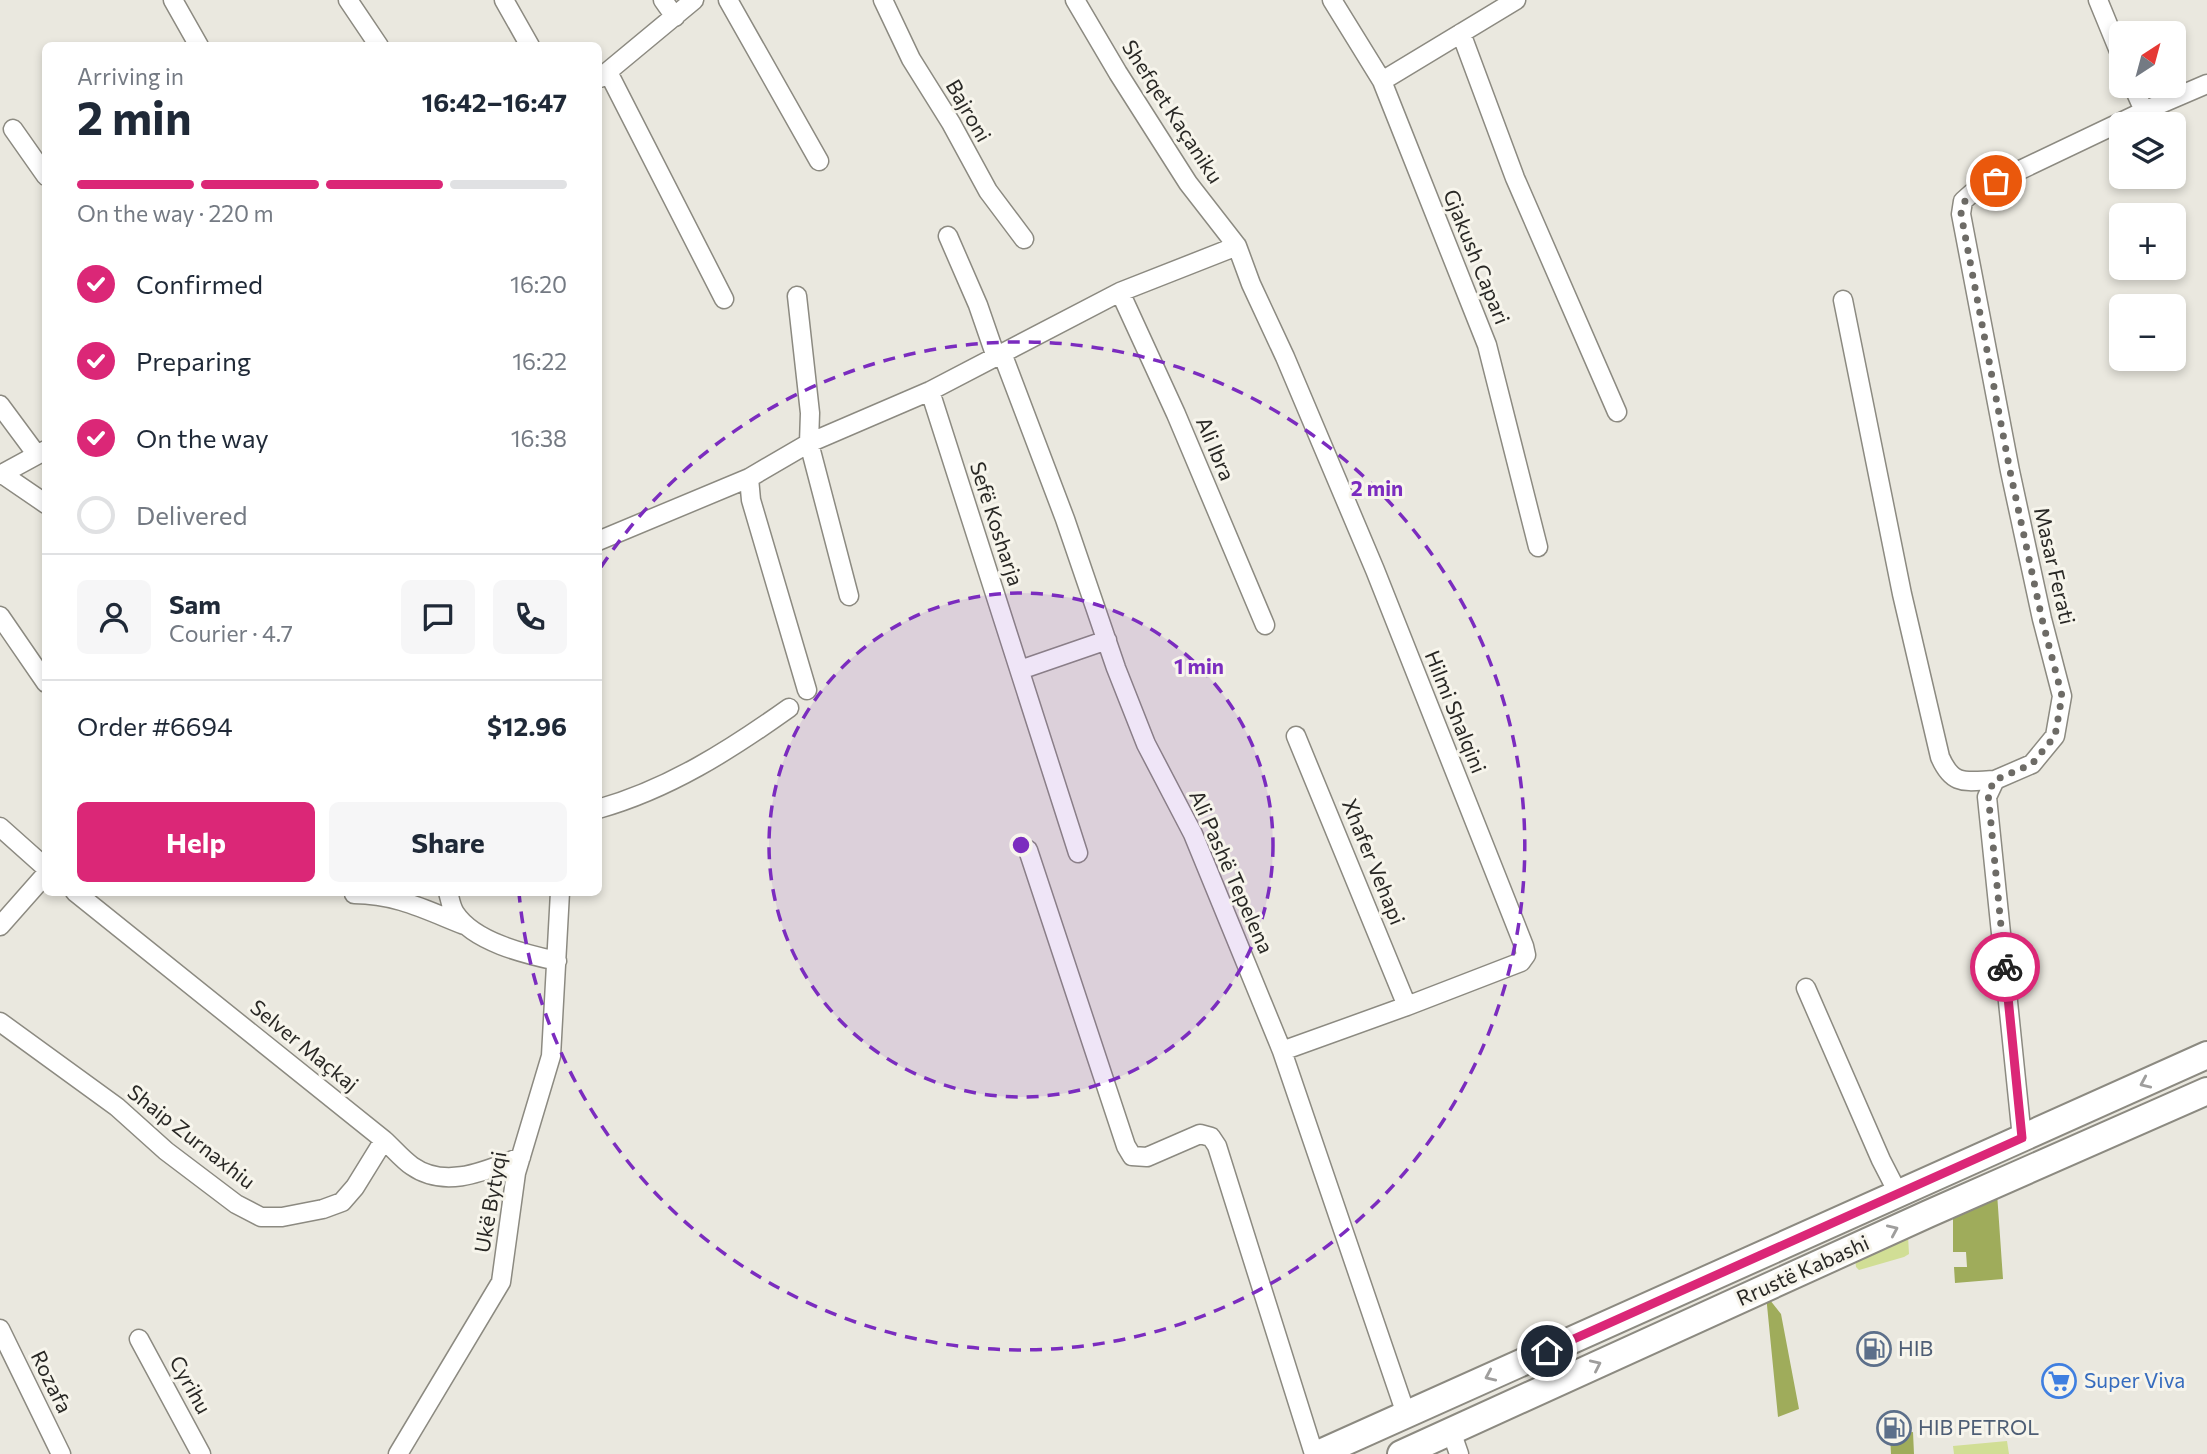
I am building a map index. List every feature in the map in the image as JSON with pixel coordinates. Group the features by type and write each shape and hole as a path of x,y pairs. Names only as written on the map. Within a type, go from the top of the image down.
{"main road":[{"name":"Rrustë Kabashi","path":"1316,1454 2207,1055"},
{"name":"Rrustë Kabashi","path":"1401,1454 1455,1443 1928,1214 2207,1091"}],"street":[{"path":"173,0 197,42"},
{"path":"348,0 376,42"},
{"path":"504,0 528,42"},
{"path":"663,0 675,17"},
{"path":"694,0 603,75 724,299"},
{"path":"728,0 819,161"},
{"name":"Bajroni","path":"883,0 911,59 988,191 1024,239"},
{"name":"Shefqet Kaçaniku","path":"1075,0 1118,74 1188,183 1237,246"},
{"name":"Gjakush Capari","path":"1332,0 1382,81 1487,345 1538,547"},
{"path":"1382,81 1516,0"},
{"path":"2098,0 2109,27"},
{"path":"1461,33 1515,178 1617,412"},
{"path":"2138,98 2144,111 2207,84"},
{"name":"Masar Ferati","path":"1995,780 2032,764 2055,736 2062,696 2042,619 2010,471 1961,214 1963,201 1972,193 2144,111"},
{"path":"13,130 42,170"},
{"name":"Ali Pashë Tepelena","path":"948,236 1065,519 1146,744 1193,834 1282,1051 1406,1414"},
{"path":"602,539 749,478 808,443 930,391 1120,292 1237,246"},
{"name":"Hilmi Shalqini","path":"1237,246 1375,570 1526,955 1521,962 1282,1051"},
{"name":"Ali Ibra","path":"1120,292 1176,414 1265,625"},
{"path":"797,296 810,413 808,443 849,596"},
{"path":"1843,300 1902,594 1940,757 1947,773 1957,780 1995,780 1987,797 2022,1138"},
{"name":"Sefë Kosharja","path":"930,391 1078,853"},
{"path":"0,405 41,453 1,474 42,501"},
{"path":"749,478 751,500 807,690"},
{"path":"0,616 42,676"},
{"path":"1020,670 1107,640"},
{"path":"602,808 619,803 716,758 789,708"},
{"name":"Xhafer Vehapi","path":"1296,736 1408,1006"},
{"path":"0,827 42,864"},
{"path":"1028,850 1126,1146 1132,1156 1147,1157 1200,1134 1211,1137 1217,1146 1316,1454"},
{"path":"0,926 42,879"},
{"name":"Selver Maçkaj","path":"80,896 424,1173 443,1178 488,1170 521,1157"},
{"path":"382,896 404,900 468,926 505,948 557,961"},
{"path":"449,896 454,913 468,926"},
{"name":"Ukë Bytyqi","path":"398,1454 501,1282 516,1173 551,1056 560,896"},
{"path":"1806,988 1898,1193"},
{"name":"Shaip Zurnaxhiu","path":"0,1023 117,1107 166,1150 236,1204 261,1217 282,1217 323,1209 342,1202 368,1168 384,1140"},
{"name":"Rozafa","path":"0,1329 61,1454"},
{"name":"Cyrihu","path":"139,1339 201,1454"}],"green space":[{"path":"1997,1193 2003,1279 1955,1283 1954,1267 1967,1267 1966,1252 1953,1252 1953,1213"},
{"path":"1908,1236 1909,1254 1904,1257 1859,1270 1856,1267 1855,1257"},
{"path":"1766,1295 1781,1314 1799,1409 1778,1417"},
{"path":"1913,1432 1914,1454 1891,1454 1890,1435"},
{"path":"2007,1441 2009,1454 1954,1454 1953,1446"}],"way so far":[{"path":"1996,181 1972,193 1963,201 1961,214 2010,471 2042,619 2062,696 2055,736 2032,764 1995,780 1987,797 2005,967"}],"place":[{"name":"HIB","path":"1874,1349"},
{"name":"Super Viva","path":"2059,1381"},
{"name":"HIB PETROL","path":"1894,1428"}],"route":[{"path":"1547,1351 2022,1138 2005,967"}]}
